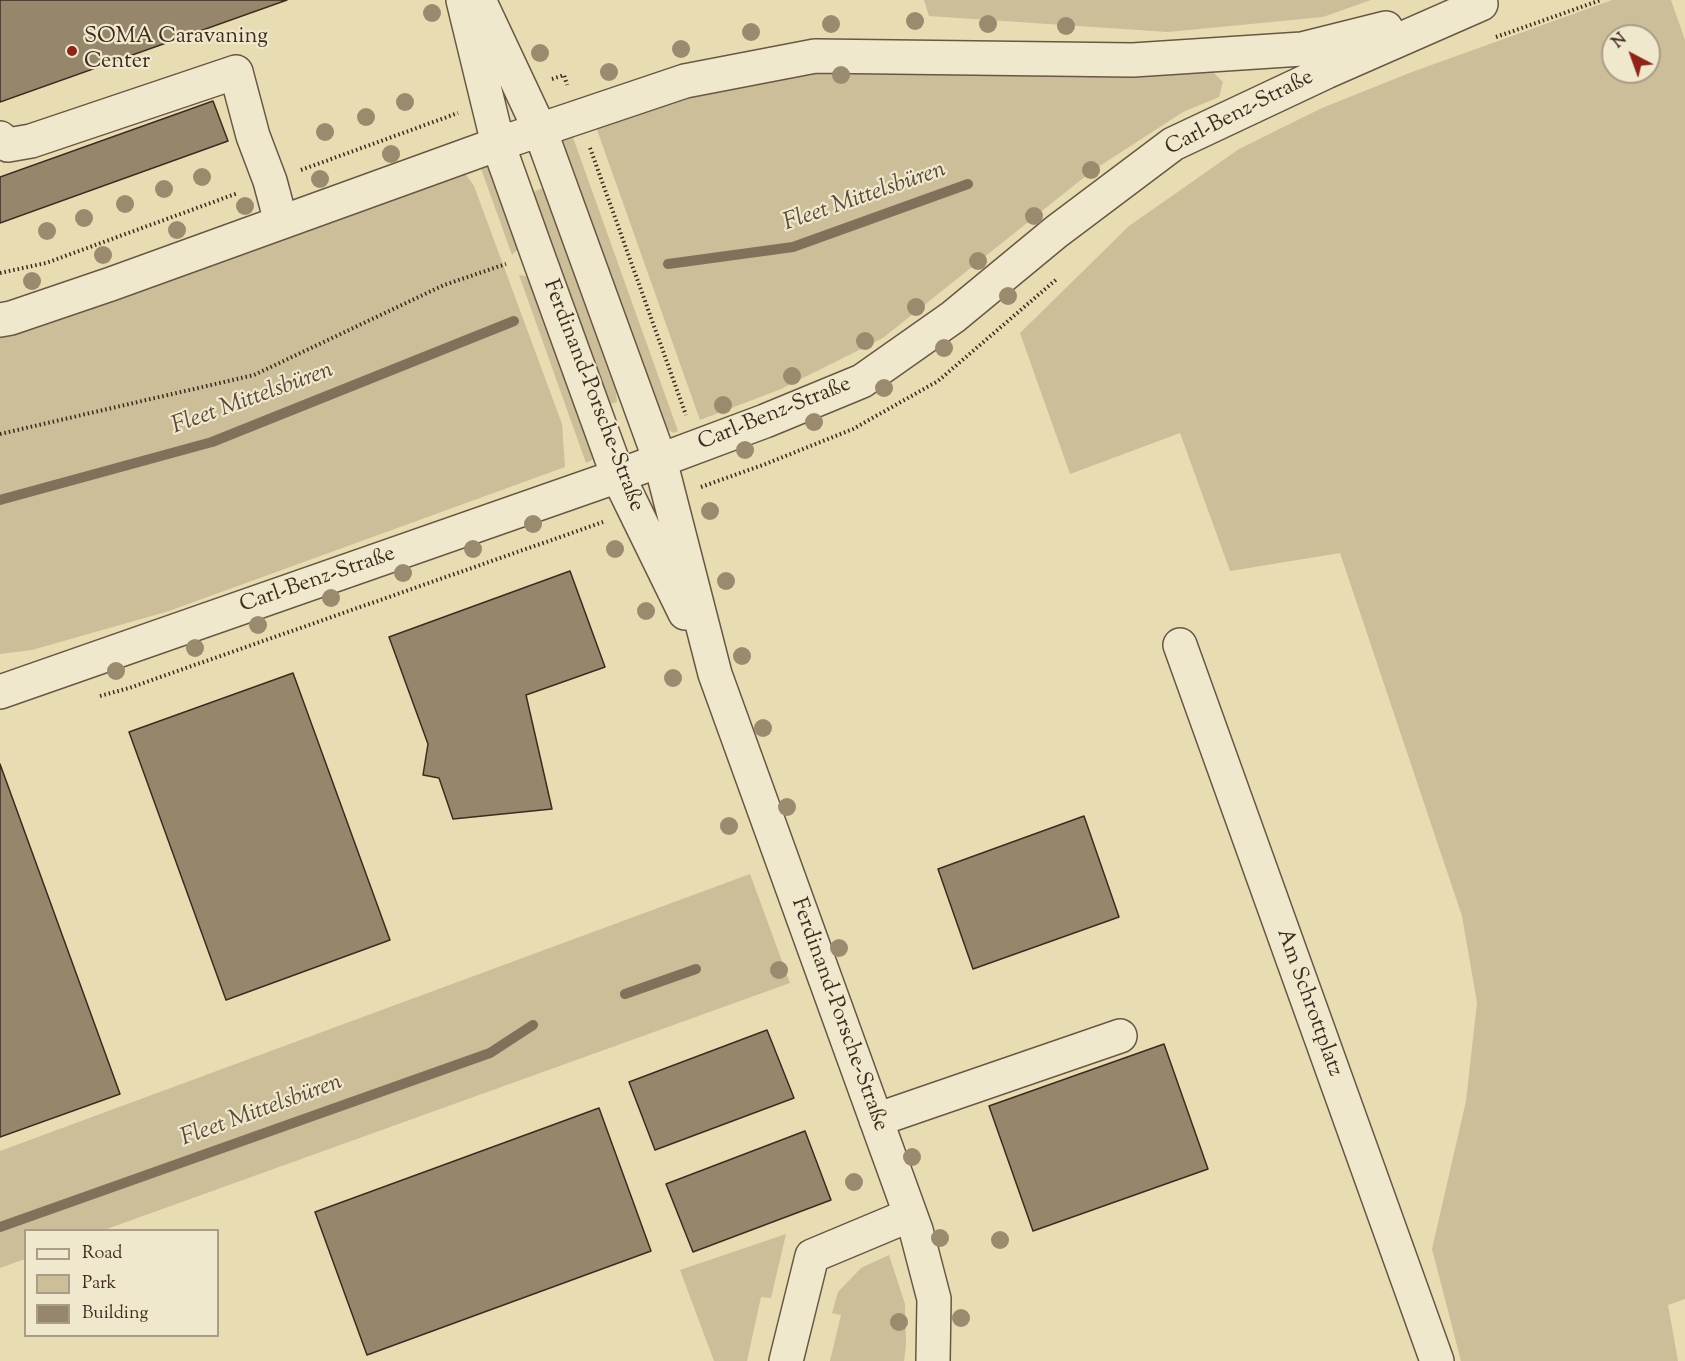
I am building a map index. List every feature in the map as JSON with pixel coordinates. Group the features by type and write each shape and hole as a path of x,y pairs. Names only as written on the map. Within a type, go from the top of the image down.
{"street":[{"name":"Ferdinand-Porsche-Straße","path":"463,0 498,144 618,476 715,674"},
{"name":"Ferdinand-Porsche-Straße","path":"479,0 540,130 660,460 715,674 910,1215 934,1299 933,1361"},
{"name":"Carl-Benz-Straße","path":"0,320 111,284 498,144 686,81 815,56 1133,60 1302,49 1487,2"},
{"name":"Carl-Benz-Straße","path":"0,692 618,476 765,421 862,381 953,317 1056,232 1173,144 1326,72 1487,2"},
{"path":"0,138 8,145 31,141 236,72 253,136 270,181 281,222"},
{"name":"Am Schrottplatz","path":"1180,645 1437,1361"},
{"path":"876,1120 1120,1036"},
{"path":"786,1361 812,1256 910,1215"}],"path":[{"path":"1493,38 1601,0"},
{"path":"521,90 564,75 711,484 852,429 938,381 1063,273"},
{"path":"0,273 46,262 488,102"},
{"path":"0,434 254,375 444,285 537,253"},
{"path":"95,697 129,688 635,511"}],"green space":[{"path":"924,0 1371,0 1323,17 1168,32 929,16"},
{"path":"1612,0 1671,0 1685,40 1685,1299 1668,1305 1678,1361 1461,1361 1432,1249 1466,1101 1477,1003 1462,916 1340,553 1230,571 1180,433 1070,474 1020,333 1129,226 1239,149 1322,108 1412,72"},
{"path":"806,67 1213,72 1223,82 1219,97 1183,112 1092,171 883,338 781,389 700,420 595,124 717,83"},
{"path":"571,132 678,431 674,433 663,425 563,143 563,138"},
{"path":"489,165 521,246 512,255 480,166"},
{"path":"464,172 474,186 562,424 565,467 169,611 32,650 0,654 0,333"},
{"path":"543,188 616,392 617,402 607,405 535,201 535,191"},
{"path":"519,275 532,277 594,455 592,460 586,463"},
{"path":"750,874 790,983 107,1229 24,1229 24,1259 0,1268 0,1151"},
{"path":"786,1234 771,1298 761,1297 747,1361 714,1361 680,1270"},
{"path":"889,1255 905,1304 904,1361 830,1361 841,1315 832,1313 838,1292 861,1268"}],"building":[{"name":"SOMA Caravaning Center","path":"0,0 287,0 0,102"},
{"path":"213,101 228,141 0,223 0,177"},
{"path":"570,571 605,667 526,695 552,809 453,819 439,778 423,775 428,744 389,637"},
{"path":"293,673 390,940 226,1000 129,732"},
{"path":"0,764 120,1094 0,1137"},
{"path":"1084,816 1119,917 973,969 938,869"},
{"path":"767,1030 794,1098 655,1150 629,1082"},
{"path":"1164,1044 1208,1169 1033,1231 989,1106"},
{"path":"599,1108 651,1251 367,1355 315,1212"},
{"path":"805,1131 831,1200 693,1252 666,1184"}],"waterway":[{"name":"Fleet Mittelsbüren","path":"668,264 793,247 968,184"},
{"name":"Fleet Mittelsbüren","path":"0,500 212,442 514,321"},
{"name":"Fleet Mittelsbüren","path":"625,994 696,969"},
{"name":"Fleet Mittelsbüren","path":"0,1227 490,1053 533,1025"}],"place":[{"name":"SOMA Caravaning Center","path":"72,51"}]}
